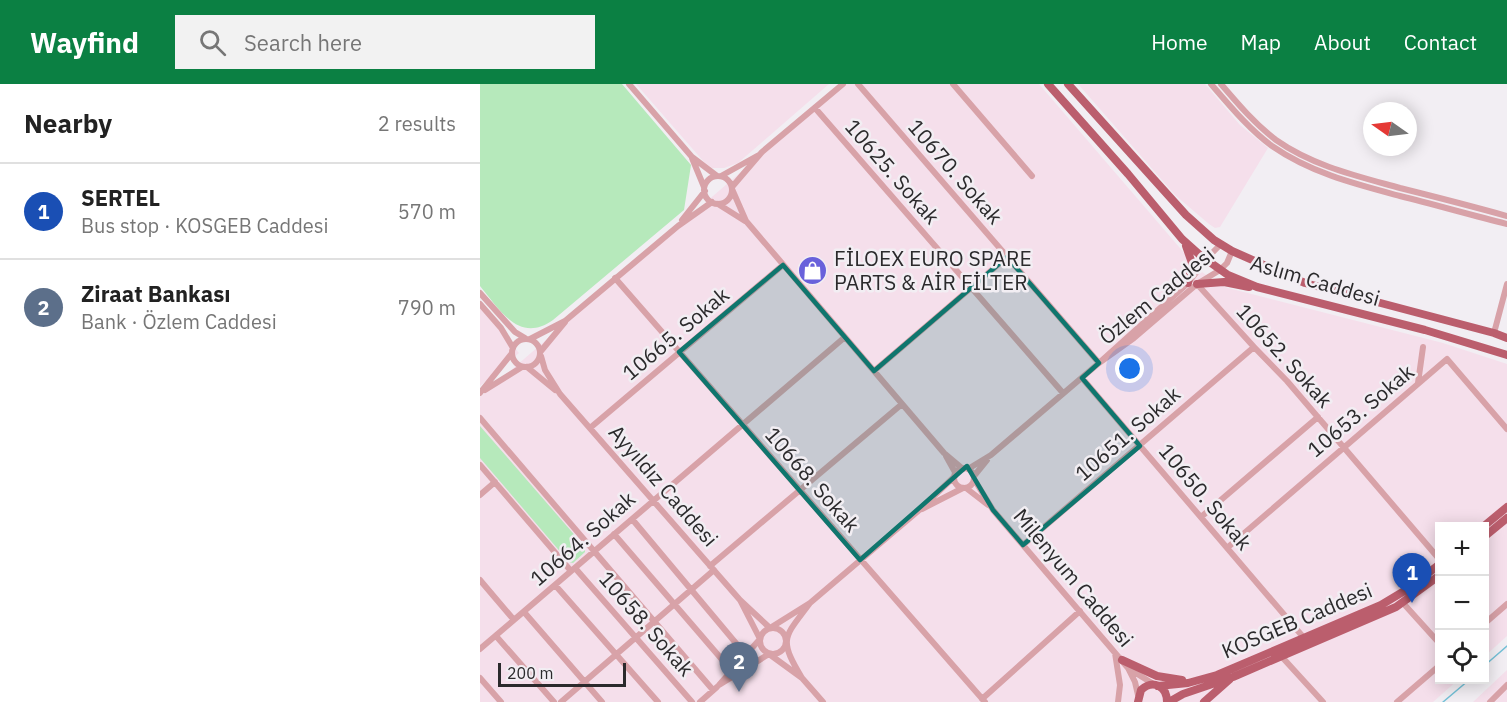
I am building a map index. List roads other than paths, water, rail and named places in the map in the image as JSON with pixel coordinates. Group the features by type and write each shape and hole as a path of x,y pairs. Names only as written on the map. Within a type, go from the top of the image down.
{"main road":[{"name":"Aslım Caddesi","path":"1048,84 1128,174 1182,240 1220,270 1266,289 1425,330 1507,355"},
{"name":"Aslım Caddesi","path":"1068,84 1186,215 1232,251 1305,283 1507,338"},
{"path":"1182,240 1192,263 1188,283"},
{"path":"1197,284 1224,282 1266,289"},
{"path":"1489,522 1507,507"},
{"path":"1489,534 1507,518"},
{"name":"KOSGEB Caddesi","path":"1157,685 1199,681 1304,638 1389,601 1435,566"},
{"name":"KOSGEB Caddesi","path":"1168,702 1188,692 1282,657 1403,603 1439,576"},
{"path":"1122,660 1156,676 1199,681"},
{"name":"KOSGEB Caddesi","path":"1204,702 1233,677"},
{"path":"1138,699 1145,687 1157,685 1166,693 1168,702"}],"street":[{"path":"629,84 692,157 719,176 729,180 746,222"},
{"path":"480,393 525,367 535,364 566,321 615,278 678,226 715,203 727,201 732,188 762,152 843,84"},
{"name":"10670. Sokak","path":"858,84 1099,363"},
{"path":"953,84 1032,176"},
{"path":"1211,84 1261,137 1287,156 1313,169 1346,182 1507,224"},
{"path":"1221,84 1269,134 1319,164 1359,177 1507,216"},
{"name":"10625. Sokak","path":"815,108 1063,393"},
{"path":"678,226 709,180 762,152"},
{"path":"692,157 706,197 746,222 944,453 956,475 956,482 993,510"},
{"name":"Özlem Caddesi","path":"966,469 991,455 1099,363 1188,283 1221,244"},
{"name":"Özlem Caddesi","path":"1099,363 1134,338 1197,284 1220,270 1227,263 1232,251"},
{"path":"874,370 1007,256"},
{"name":"10665. Sokak","path":"590,428 783,265"},
{"name":"10668. Sokak","path":"615,278 984,700"},
{"name":"10652. Sokak","path":"1197,284 1287,381 1435,556"},
{"path":"1494,333 1507,284"},
{"path":"480,293 515,332 536,342 541,353"},
{"path":"480,304 501,328 515,362 525,367"},
{"path":"480,393 518,341 566,321"},
{"name":"10664. Sokak","path":"480,649 844,337"},
{"name":"10651. Sokak","path":"1023,544 1254,347"},
{"path":"1418,384 1423,347"},
{"name":"Ayyıldız Caddesi","path":"541,353 545,370 560,394 740,600 770,628"},
{"name":"10653. Sokak","path":"1227,548 1447,359 1507,429"},
{"name":"Ayyıldız Caddesi","path":"525,367 560,394"},
{"name":"10650. Sokak","path":"1082,378 1304,638"},
{"path":"561,702 692,590 712,568 799,490 902,404"},
{"path":"1201,517 1318,417"},
{"path":"480,418 713,690"},
{"path":"944,453 974,478 993,510"},
{"name":"Özlem Caddesi","path":"974,478 991,455"},
{"name":"10658. Sokak","path":"480,465 692,702"},
{"path":"719,685 760,639 763,632 810,603 917,512 956,475 966,469"},
{"path":"917,512 971,485 974,478"},
{"path":"480,495 495,482"},
{"name":"Milenyum Caddesi","path":"993,510 1122,660 1135,682 1138,699"},
{"path":"632,519 745,654"},
{"path":"614,534 731,670"},
{"path":"480,580 514,620"},
{"path":"555,585 658,702"},
{"name":"Ayyıldız Caddesi","path":"740,600 760,639"},
{"path":"700,702 719,685 769,654 780,651 810,603"},
{"path":"1403,603 1435,638"},
{"path":"1489,620 1507,604"},
{"path":"984,700 1080,611"},
{"path":"524,612 602,702"},
{"path":"770,628 781,631 786,641 787,652 802,678 823,702"},
{"path":"496,636 554,702"},
{"path":"760,639 761,646 769,654 802,678"},
{"path":"1115,653 1120,685 1118,702"},
{"path":"1282,657 1323,702"},
{"name":"Milenyum Caddesi","path":"1128,668 1157,685"},
{"path":"1397,702 1435,668"},
{"path":"480,678 501,702"},
{"path":"1490,702 1507,685"},
{"path":"1502,691 1507,697"}],"waterway":[{"path":"1489,662 1507,646"},
{"path":"1443,702 1464,684"}],"place":[{"name":"FİLOEX EURO SPARE PARTS & AİR FİLTER","path":"813,271"},
{"name":"SERTEL","path":"1412,603"},
{"name":"Ziraat Bankası","path":"739,692"}]}
